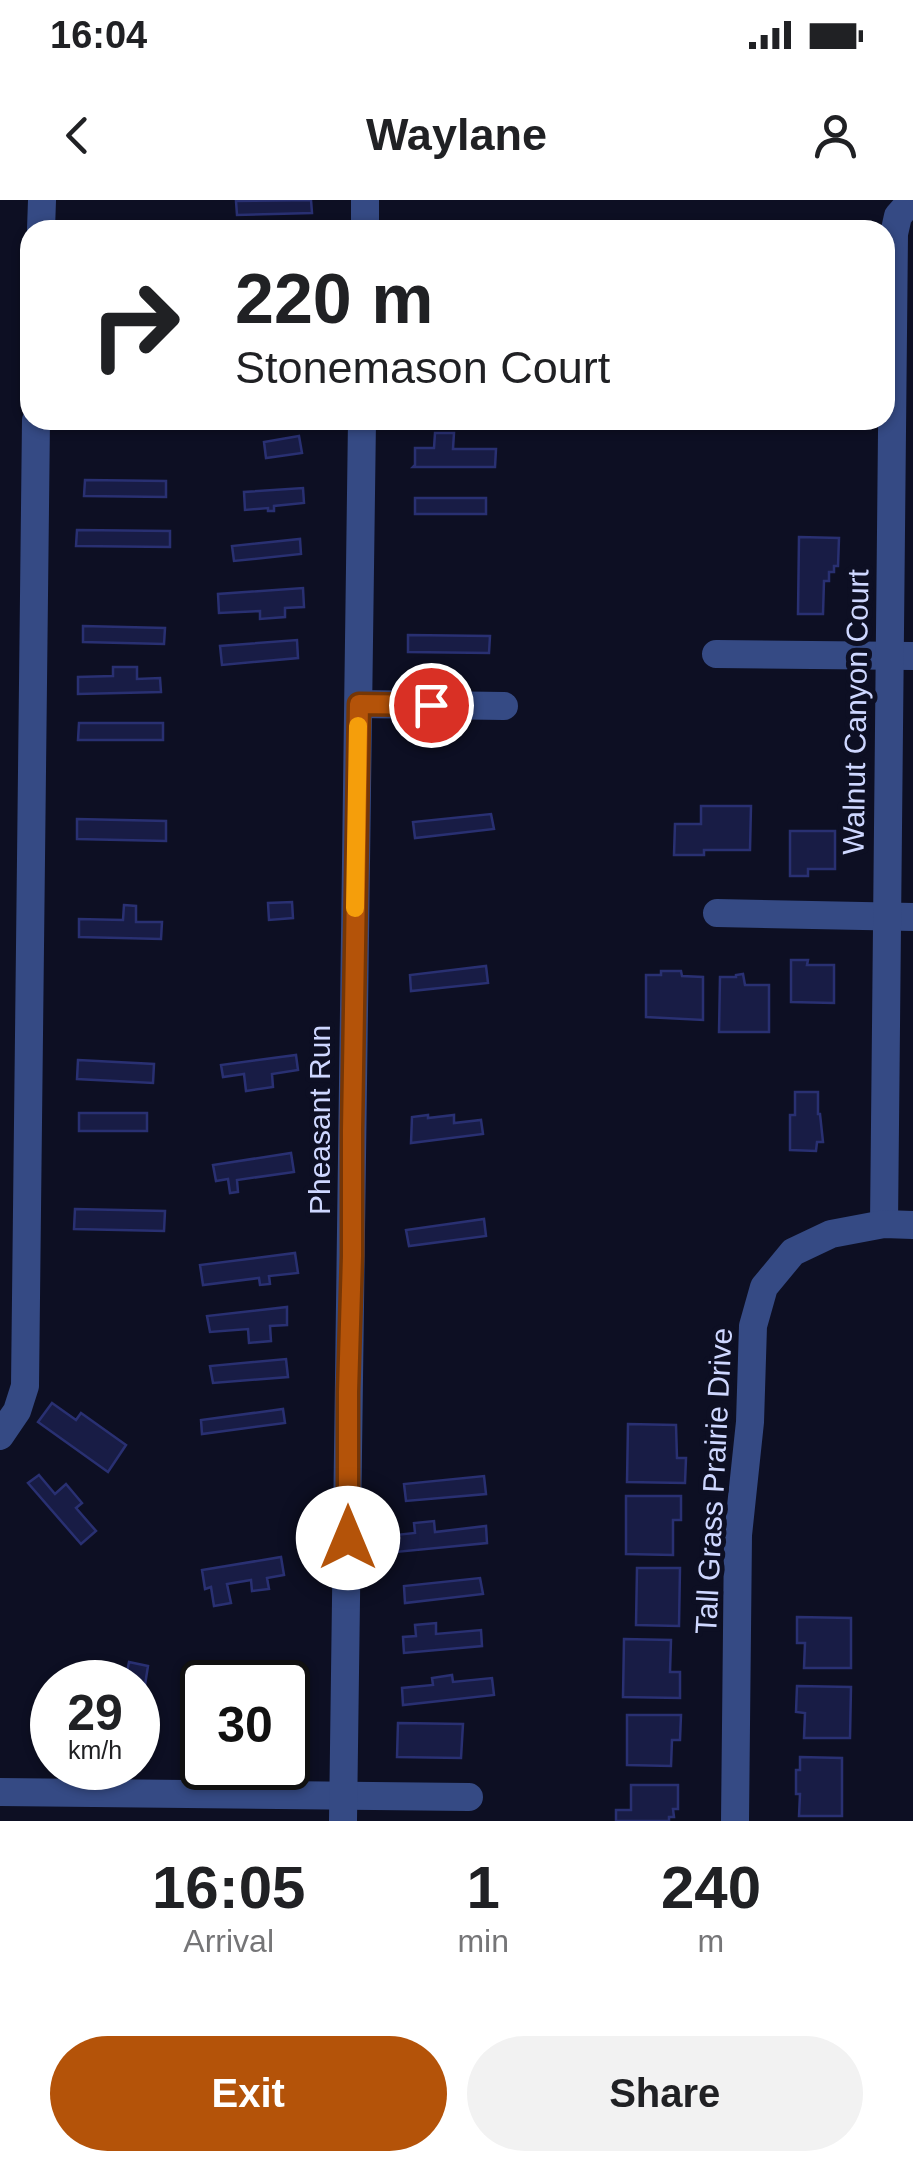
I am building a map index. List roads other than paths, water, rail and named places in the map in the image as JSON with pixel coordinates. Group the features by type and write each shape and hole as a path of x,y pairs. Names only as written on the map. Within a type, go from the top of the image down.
{"street":[{"name":"Walnut Canyon Court","path":"895,230 898,216 910,202"},
{"name":"Walnut Canyon Court","path":"884,1224 900,916 901,656 895,288"},
{"path":"0,1436 17,1411 25,1386 36,430"},
{"name":"Pheasant Run","path":"344,1808 362,430"},
{"path":"716,654 901,656"},
{"path":"359,704 504,706"},
{"path":"717,913 900,916"},
{"name":"Tall Grass Prairie Drive","path":"734,1821 738,1535 750,1422 753,1326 764,1287 793,1252 831,1234 884,1224 913,1225"},
{"path":"0,1792 344,1808 469,1797"}]}
